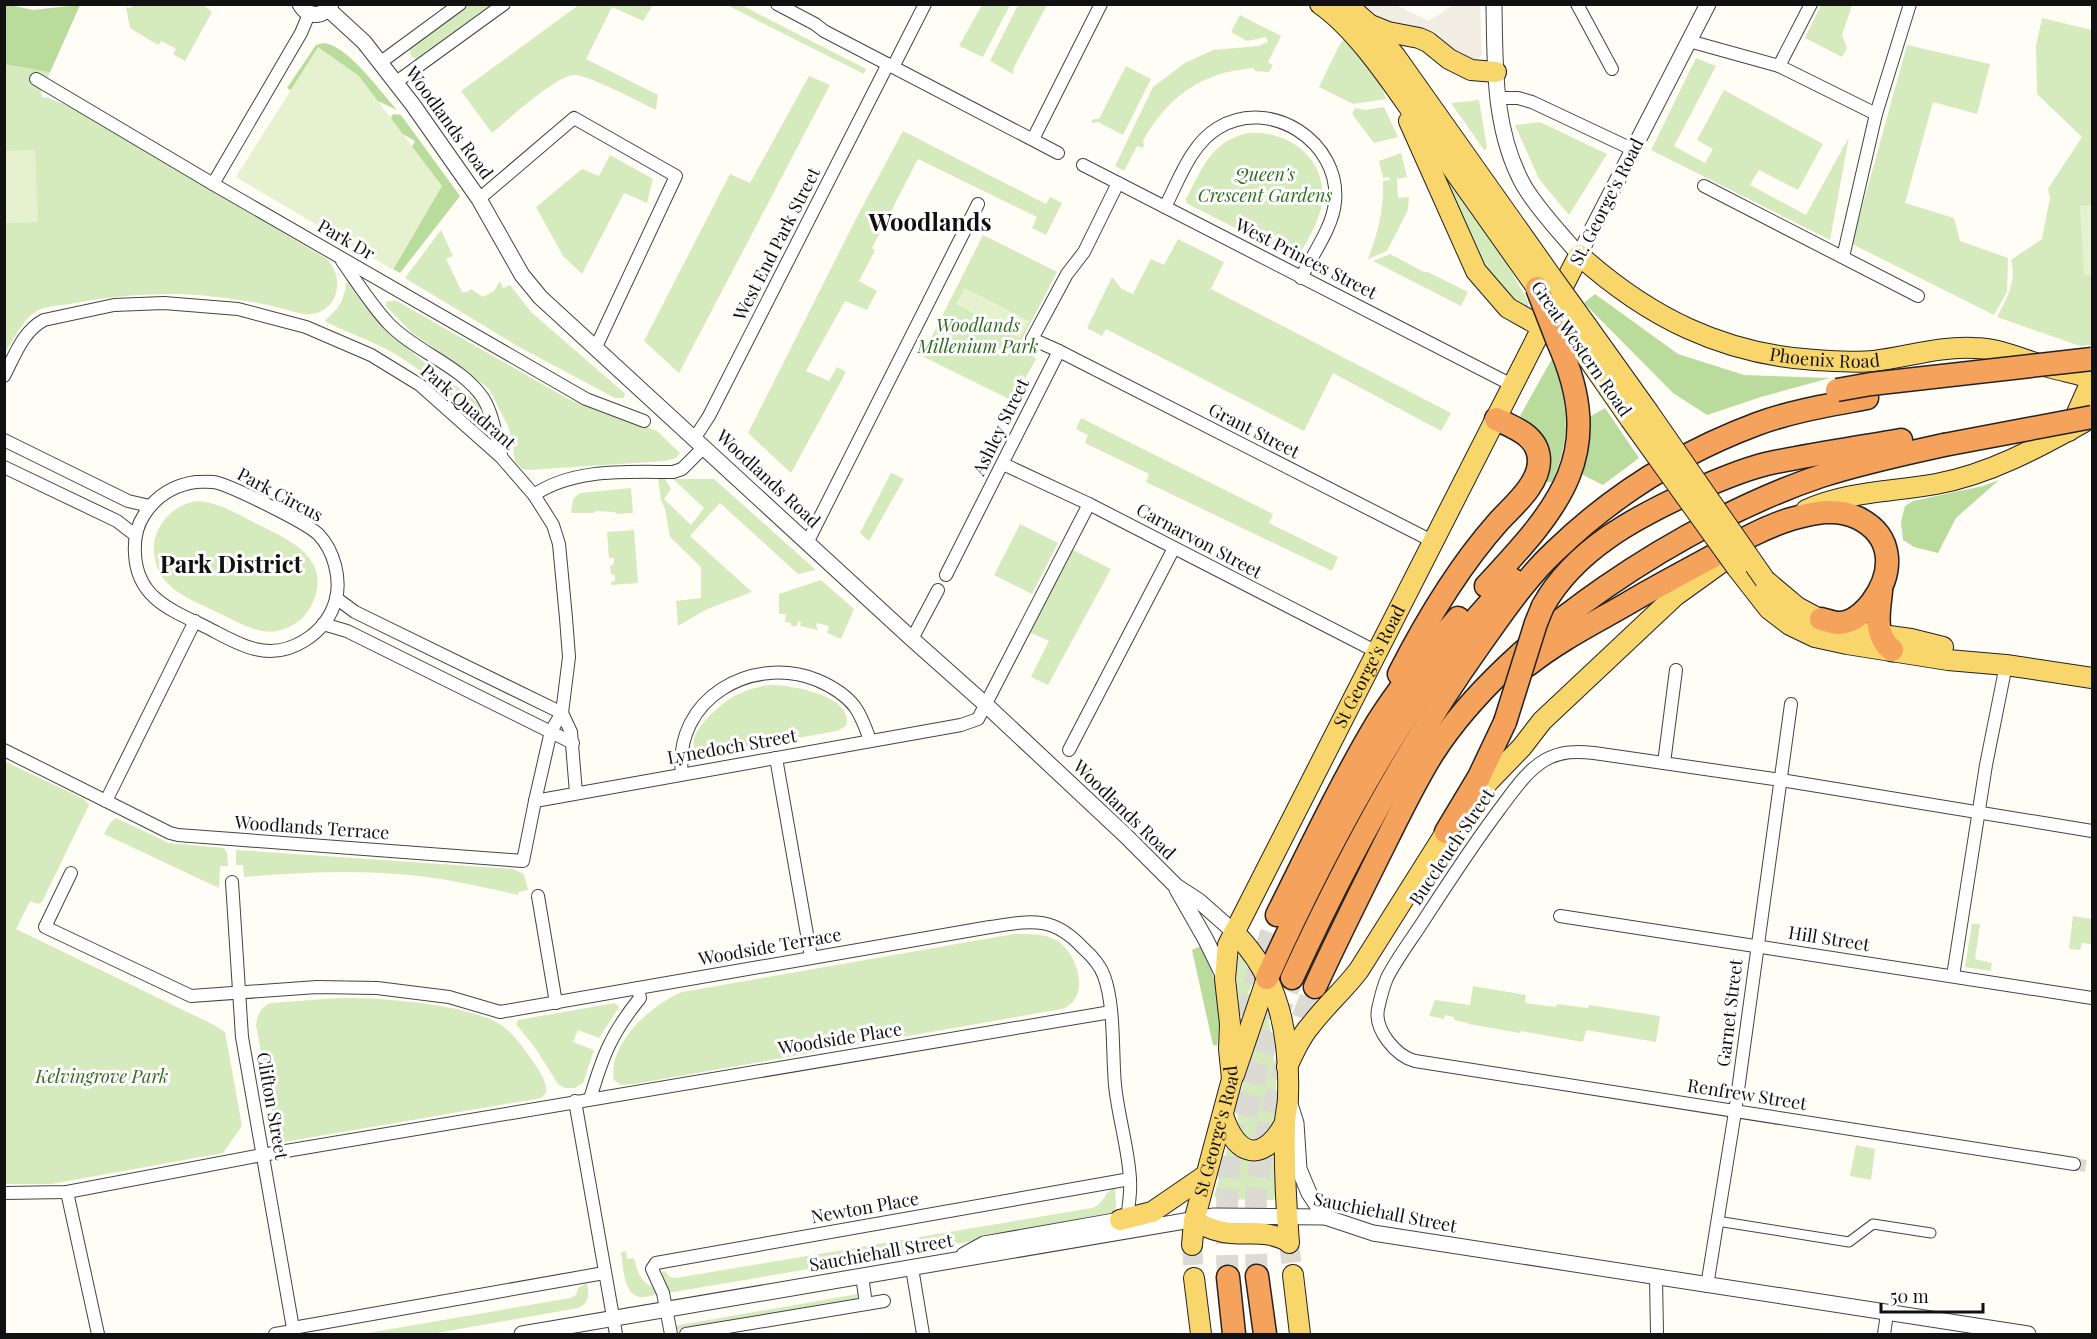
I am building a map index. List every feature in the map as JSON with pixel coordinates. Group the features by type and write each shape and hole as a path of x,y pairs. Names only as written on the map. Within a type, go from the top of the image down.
{"highway":[{"path":"1277,915 1378,722 1424,659 1541,524 1557,501 1568,477 1579,433 1578,410 1568,364 1565,333 1544,282"},
{"path":"1266,967 1334,839 1380,761 1459,640 1526,562 1602,495 1664,454 1697,436 1759,411 1802,398 1870,384 2092,359"},
{"path":"1292,978 1338,879 1391,781 1451,684 1534,573 1554,552 1629,491 1665,468 1707,446 1756,424 1784,416 1867,398 2092,368"},
{"path":"1378,722 1387,697 1448,586 1468,557 1523,494 1537,473 1538,454 1532,440 1516,429 1504,401"},
{"path":"1446,832 1479,777 1505,722 1543,606 1573,566 1633,520 1715,482 1765,465 1849,449 1950,438 2092,416"},
{"path":"1315,987 1364,885 1433,753 1489,684 1555,625 1650,558 1714,522 1820,476 1950,438"},
{"path":"1364,885 1458,740 1515,676 1558,644 1669,579 1749,537 1789,520 1814,514 1848,513 1865,522 1877,533 1887,554 1888,568 1878,614 1884,643"},
{"path":"1821,619 1839,623 1853,620 1866,610 1882,588"},
{"path":"1257,1276 1265,1335"},
{"path":"1227,1277 1234,1335"}],"main road":[{"name":"Great Western Road","path":"1320,4 1351,33 1396,88 1544,282"},
{"name":"Great Western Road","path":"1346,4 1370,25 1413,81 1544,282 1565,333 1639,414 1759,585 1779,618 1801,631 1829,641 1884,643"},
{"path":"1370,25 1428,42 1449,59 1467,69 1496,72"},
{"path":"1396,88 1476,271 1508,308 1565,333"},
{"name":"St. George's Road","path":"1504,401 1565,333 1579,255"},
{"name":"Phoenix Road","path":"1579,255 1606,278 1659,315 1701,335 1749,351 1802,359 1873,361 1973,348 1995,350 2092,378"},
{"path":"2069,431 2092,378"},
{"name":"St George's Road","path":"1192,1245 1194,1221 1232,1079 1229,1049 1230,1014 1225,979 1226,954 1234,932 1504,401"},
{"path":"1287,1067 1308,1027 1348,985 1359,970 1446,832 1490,780 1522,747 1542,721 1675,596 1733,554 1789,520 1823,503 1849,495 1936,484 1984,471 2069,431 2092,416"},
{"name":"Great Western Road","path":"1759,585 1838,629 1884,643"},
{"path":"1884,643 1976,664 2006,665 2092,678"},
{"path":"1194,1221 1208,1228 1230,1233 1265,1233 1288,1242 1285,1123 1288,1098 1283,1025 1266,967 1234,932"},
{"path":"1232,1079 1266,967"},
{"path":"1223,1115 1237,1143 1250,1150 1269,1146 1285,1123"},
{"path":"1120,1220 1152,1212 1206,1175"},
{"path":"1293,1275 1300,1335"},
{"path":"1194,1278 1201,1335"}],"street":[{"path":"381,62 460,4"},
{"path":"395,83 504,4"},
{"path":"777,4 1058,153"},
{"name":"West End Park Street","path":"534,495 563,480 589,475 673,472 682,469 699,443 709,416 925,4"},
{"path":"1033,139 1101,4"},
{"path":"1494,4 1498,98 1504,134 1517,173 1540,210 1579,255"},
{"path":"1577,4 1612,69"},
{"name":"St. George's Road","path":"1579,255 1708,4"},
{"path":"1779,66 1811,4"},
{"path":"1843,257 1876,114 1910,4"},
{"path":"213,184 301,33 305,9 320,15 329,7"},
{"name":"Woodlands Road","path":"329,7 381,62 479,199 522,275 540,297 912,639 986,704 1176,886 1199,901 1234,932"},
{"path":"1689,41 1779,66 1876,114"},
{"name":"Park Dr","path":"36,79 586,399 644,421"},
{"path":"1498,98 1518,98 1532,102 1634,150"},
{"path":"479,199 574,118 676,176 595,349"},
{"path":"1165,207 1191,156 1205,138 1216,129 1232,122 1251,118 1267,119 1293,127 1314,142 1324,155 1336,190 1330,221 1301,278"},
{"name":"West Princes Street","path":"1083,165 1301,278 1504,401"},
{"path":"1059,351 1032,339 1067,274 1084,252 1118,183"},
{"path":"1704,186 1918,296"},
{"path":"807,543 978,204"},
{"path":"340,257 389,324 407,340 456,373 483,399 488,408 501,457"},
{"name":"Park Quadrant","path":"4,376 27,333 35,324 52,317 114,305 136,304 207,305 272,316 306,327 394,369 444,405 501,457 534,495 553,525 558,544 569,657 562,713"},
{"name":"Ashley Street","path":"912,639 1059,351"},
{"name":"Grant Street","path":"1059,351 1434,542"},
{"path":"4,440 128,501 150,506"},
{"name":"Carnarvon Street","path":"1003,464 1089,504 1377,652"},
{"path":"4,466 117,521 135,535"},
{"name":"Park Circus","path":"209,482 234,490 302,523 318,534 330,553 337,576 336,598 323,624 297,645 269,651 244,646 161,603 144,587 136,570 135,535 150,506 164,493 184,483 209,482"},
{"name":"Lynedoch Street","path":"536,801 972,722 978,719 1089,504"},
{"path":"1069,750 1174,548"},
{"path":"336,598 355,612 562,713 571,732 573,743 576,793"},
{"path":"106,801 195,621"},
{"path":"323,624 347,631 573,743"},
{"path":"1953,976 1989,747 2006,665"},
{"path":"459,686 469,668"},
{"path":"1664,763 1676,670"},
{"path":"682,774 681,746 692,720 700,709 726,687 761,674 799,675 825,683 856,708 870,740"},
{"path":"1782,780 1791,704"},
{"path":"536,801 550,731 562,713"},
{"name":"Woodlands Terrace","path":"4,750 170,833 190,837 523,861 536,801"},
{"name":"Buccleuch Street","path":"1415,1061 1404,1058 1395,1051 1380,1022 1377,1012 1386,979 1468,852 1512,793 1540,764 1566,752 1594,753 1782,780 2092,831"},
{"path":"776,758 811,957"},
{"name":"Garnet Street","path":"1707,1286 1735,1112 1756,947 1782,780"},
{"name":"Woodside Terrace","path":"71,873 45,927 191,996 342,986 378,988 449,998 500,1012 990,927 1024,922 1052,924 1067,931 1092,957 1105,977 1111,1012 1116,1098 1130,1179 1128,1212 1120,1220"},
{"name":"Clifton Street","path":"232,882 242,1037 293,1331"},
{"path":"1176,886 1225,979"},
{"path":"538,896 556,1003"},
{"name":"Hill Street","path":"1560,916 2092,998"},
{"path":"590,1099 608,1044 622,1020 640,998 638,988"},
{"name":"Woodside Place","path":"4,1193 67,1192 262,1155 575,1101 1111,1012"},
{"name":"Renfrew Street","path":"1415,1061 2074,1164"},
{"path":"1288,1098 1296,1123 1297,1156 1301,1175 1309,1193 1325,1217"},
{"path":"575,1101 616,1335"},
{"name":"Newton Place","path":"666,1309 662,1290 653,1274 652,1267 656,1263 1130,1179"},
{"path":"67,1192 98,1335"},
{"name":"Sauchiehall Street","path":"522,1335 1214,1216 1325,1217 1373,1233 2028,1335"},
{"path":"954,1261 984,1244 1120,1220"},
{"path":"1717,1221 1849,1242 1873,1224 1931,1233"},
{"path":"912,1268 923,1335"},
{"path":"275,1335 604,1273"},
{"path":"862,1276 866,1304"},
{"path":"1656,1277 1657,1335"},
{"path":"686,1335 884,1301"},
{"path":"666,1309 671,1335"},
{"path":"1884,1335 1887,1314"}],"green space":[{"path":"5,4 33,10 80,5 50,72 5,64"},
{"path":"580,4 653,5 643,21 612,7 586,59 658,95 656,110 603,84 575,75 556,82 492,133 461,91"},
{"path":"5,5 33,10 80,5 41,92 42,97 70,107 327,259 333,266 337,284 333,300 328,307 320,312 304,314 245,301 175,294 134,295 92,300 50,307 35,312 24,323 5,353"},
{"path":"133,5 203,5 212,12 185,61 173,54 176,49 162,41 158,45 130,28 126,7 131,8"},
{"path":"465,5 497,5 418,59 412,57 409,48"},
{"path":"727,5 741,5 866,69 864,74"},
{"path":"982,5 1010,5 983,57 959,46"},
{"path":"1018,5 1047,5 1014,67 1013,74 990,61"},
{"path":"1821,5 1852,5 1842,35 1847,48 1842,57 1805,38"},
{"path":"1240,15 1281,36 1268,62 1273,65 1269,72 1255,71 1254,68 1235,70 1188,89 1175,99 1153,125 1143,141 1143,148 1137,146 1124,171 1115,166 1153,87 1185,63 1213,50 1258,46 1268,42 1266,37 1247,41 1231,32"},
{"path":"2042,18 2092,30 2092,345 2080,346 1997,317 2012,282 2011,260 2042,239 2050,198 2048,189 2082,137 2037,94 2036,46"},
{"path":"1346,37 1378,79 1386,99 1353,104 1319,87 1340,44"},
{"path":"324,43 333,46 353,60 397,110 380,102 370,101 327,110 287,88 316,45"},
{"path":"1907,45 1990,64 1977,114 1933,102 1905,203 1954,218 1960,241 2008,258 2007,292 1994,315 1852,244"},
{"path":"318,47 359,76 442,186 393,270 236,177"},
{"path":"1696,58 1716,66 1674,146 1705,163 1713,149 1697,140 1724,90 1823,144 1798,190 1759,170 1750,185 1806,215 1849,137 1830,240 1651,150"},
{"path":"1126,66 1151,79 1123,135 1098,122 1091,123 1093,119 1099,119"},
{"path":"809,76 830,85 679,373 644,341 730,174 750,183"},
{"path":"1479,100 1487,148 1484,150 1451,103"},
{"path":"1384,107 1398,137 1374,143 1352,114 1355,108 1365,110"},
{"path":"393,114 401,115 460,196 400,273 237,177 240,170 440,184 408,154 415,141 387,125"},
{"path":"1540,122 1607,154 1569,215 1539,179 1515,125"},
{"path":"903,131 1046,204 1050,197 1062,203 1046,235 1032,228 1037,217 918,159 872,248 875,250 859,281 877,291 867,310 845,301 806,371 829,381 837,367 846,372 791,473 748,433"},
{"name":"Queen's Crescent Gardens","path":"1248,133 1278,136 1291,142 1303,150 1319,174 1322,204 1312,233 1296,259 1186,203 1203,167 1216,149 1235,137"},
{"path":"35,150 38,222 5,223 5,151"},
{"path":"1401,153 1407,177 1397,179 1398,198 1409,197 1408,210 1387,251 1368,259 1380,221 1383,181 1390,180 1389,177 1383,178 1379,161"},
{"path":"610,155 653,179 647,203 624,193 582,274 563,256 536,207 582,169 599,176"},
{"path":"1438,160 1507,264 1529,303 1524,312 1480,270"},
{"path":"2092,205 2092,275 2084,275 2080,206"},
{"path":"441,230 453,256 446,259 462,292 471,289 483,297 494,291 500,281 503,288 510,285 531,312 622,391 625,394 624,398 615,398 519,347 405,278"},
{"name":"Woodlands Millenium Park","path":"983,235 1057,272 1020,343 1036,359 1013,401 922,356"},
{"path":"1178,239 1224,262 1211,289 1451,413 1441,431 1333,373 1304,431 1106,329 1102,336 1087,328 1112,277 1122,289 1133,294 1151,259 1164,265"},
{"path":"1390,254 1468,292 1461,306 1373,261"},
{"path":"347,281 360,300 391,334 481,405 488,421 482,423 434,382 396,354 326,322 325,320 340,303"},
{"path":"965,288 1029,321 1020,338 956,304"},
{"path":"1595,294 1678,354 1744,375 1830,378 1707,415 1673,393 1584,303"},
{"path":"397,301 568,399 657,431 680,453 676,458 665,461 522,469 515,461 509,428 489,389 412,333 386,306 386,302"},
{"path":"1553,357 1562,390 1566,420 1565,434 1559,465 1552,482 1543,482 1547,459 1546,444 1538,431 1520,416"},
{"path":"1605,408 1639,458 1603,485 1577,472 1586,419"},
{"path":"1081,418 1273,514 1269,523 1338,557 1332,571 1146,482 1149,474 1085,443 1088,435 1076,429"},
{"path":"891,473 904,479 869,541 860,533"},
{"path":"664,477 671,489 664,499 691,525 704,508 673,479 714,479 816,570 798,574 720,503 690,536 752,592 707,609 678,626 676,601 701,598 701,567 670,537 658,478"},
{"path":"1999,480 1956,518 1938,553 1914,547 1903,540 1901,522 1905,506 1913,501 1983,486"},
{"path":"631,488 633,513 616,514 615,512 596,511 594,513 571,513 573,499 580,493"},
{"path":"196,501 212,503 234,512 281,536 304,552 312,562 317,574 317,588 312,604 302,618 283,630 263,631 241,624 188,598 169,585 157,566 154,553 155,537 162,523 173,512 181,506"},
{"path":"1020,524 1058,543 1032,594 994,575"},
{"path":"634,530 638,583 611,585 611,582 615,581 615,575 611,574 610,566 614,564 614,558 609,558 607,532"},
{"path":"1071,549 1111,569 1048,685 1031,677 1049,641 1029,632"},
{"path":"821,580 854,609 841,639 827,633 829,626 817,623 818,630 800,626 801,622 798,621 797,626 791,626 791,623 785,622 786,614 779,614 779,594"},
{"path":"768,685 804,689 831,699 846,715 846,726 837,731 708,754 696,751 693,743 695,736 704,722 717,709 737,695"},
{"name":"Kelvingrove Park","path":"4,761 84,799 89,805 42,902 38,904 30,901 16,929 225,1032 242,1126 223,1153 51,1184 5,1184"},
{"path":"116,818 169,843 224,848 227,853 228,866 220,866 219,888 104,834"},
{"path":"236,850 513,869 524,874 528,890 518,892 519,895 432,878 375,872 244,877 243,865 236,865"},
{"path":"2073,916 2092,919 2092,944 2082,943 2080,950 2069,949"},
{"path":"1972,924 1980,924 1975,959 1992,963 1991,971 1965,967"},
{"path":"1014,934 1046,936 1064,946 1078,975 1077,995 1071,1003 1062,1009 634,1084 621,1085 614,1080 617,1053 634,1027 658,1006 682,992"},
{"path":"1203,945 1212,969 1219,1007 1217,1046 1213,1045 1192,950"},
{"path":"1240,955 1255,979 1248,993 1250,994 1243,1009 1244,1013 1241,1013 1237,989 1236,956"},
{"path":"1473,986 1526,995 1525,1003 1588,1008 1589,1005 1660,1016 1656,1042 1586,1030 1583,1042 1468,1024 1445,1015 1444,1019 1429,1016 1435,1000 1470,1005"},
{"path":"339,998 423,1003 487,1018 501,1025 518,1041 542,1076 546,1084 546,1093 541,1098 278,1143 256,1025 259,1015 265,1006 271,1003"},
{"path":"615,1003 619,1007 599,1038 578,1030 573,1042 594,1050 583,1083 575,1088 565,1088 558,1084 536,1049 516,1024 518,1020"},
{"path":"1264,1016 1268,1017 1274,1055 1275,1118 1269,1131 1259,1138 1253,1138 1243,1135 1240,1130 1238,1112 1243,1084"},
{"path":"1856,1145 1875,1149 1871,1180 1850,1176"},
{"path":"1228,1146 1275,1152 1275,1199 1217,1199 1214,1196"},
{"path":"1115,1187 1116,1208 1112,1214 1103,1219 668,1293 661,1277 662,1272 665,1271 670,1277 676,1278 1092,1208"},
{"path":"626,1251 627,1259 634,1258 642,1279 659,1294 639,1297 630,1290 625,1278 621,1252"},
{"path":"587,1283 588,1298 585,1304 578,1308 431,1334 362,1334 570,1298 576,1295 578,1288"},
{"path":"858,1294 856,1300 681,1331 674,1326"}],"shaded area":[{"path":"1361,5 1396,5 1429,21 1453,5 1480,5 1482,54 1475,63 1377,18"}],"tunnel":[{"path":"1247,1017 1256,978 1277,915"},
{"path":"1246,1116 1259,1064 1292,978"},
{"path":"1257,1276 1256,1200 1266,1137 1287,1061 1315,987"},
{"path":"1228,1277 1229,1175 1239,1073"},
{"path":"2074,1164 2092,1167"},
{"path":"1289,1243 1293,1275"},
{"path":"1192,1245 1194,1278"}],"district":[{"name":"Woodlands","path":"930,223"},
{"name":"Park District","path":"231,565"}]}
